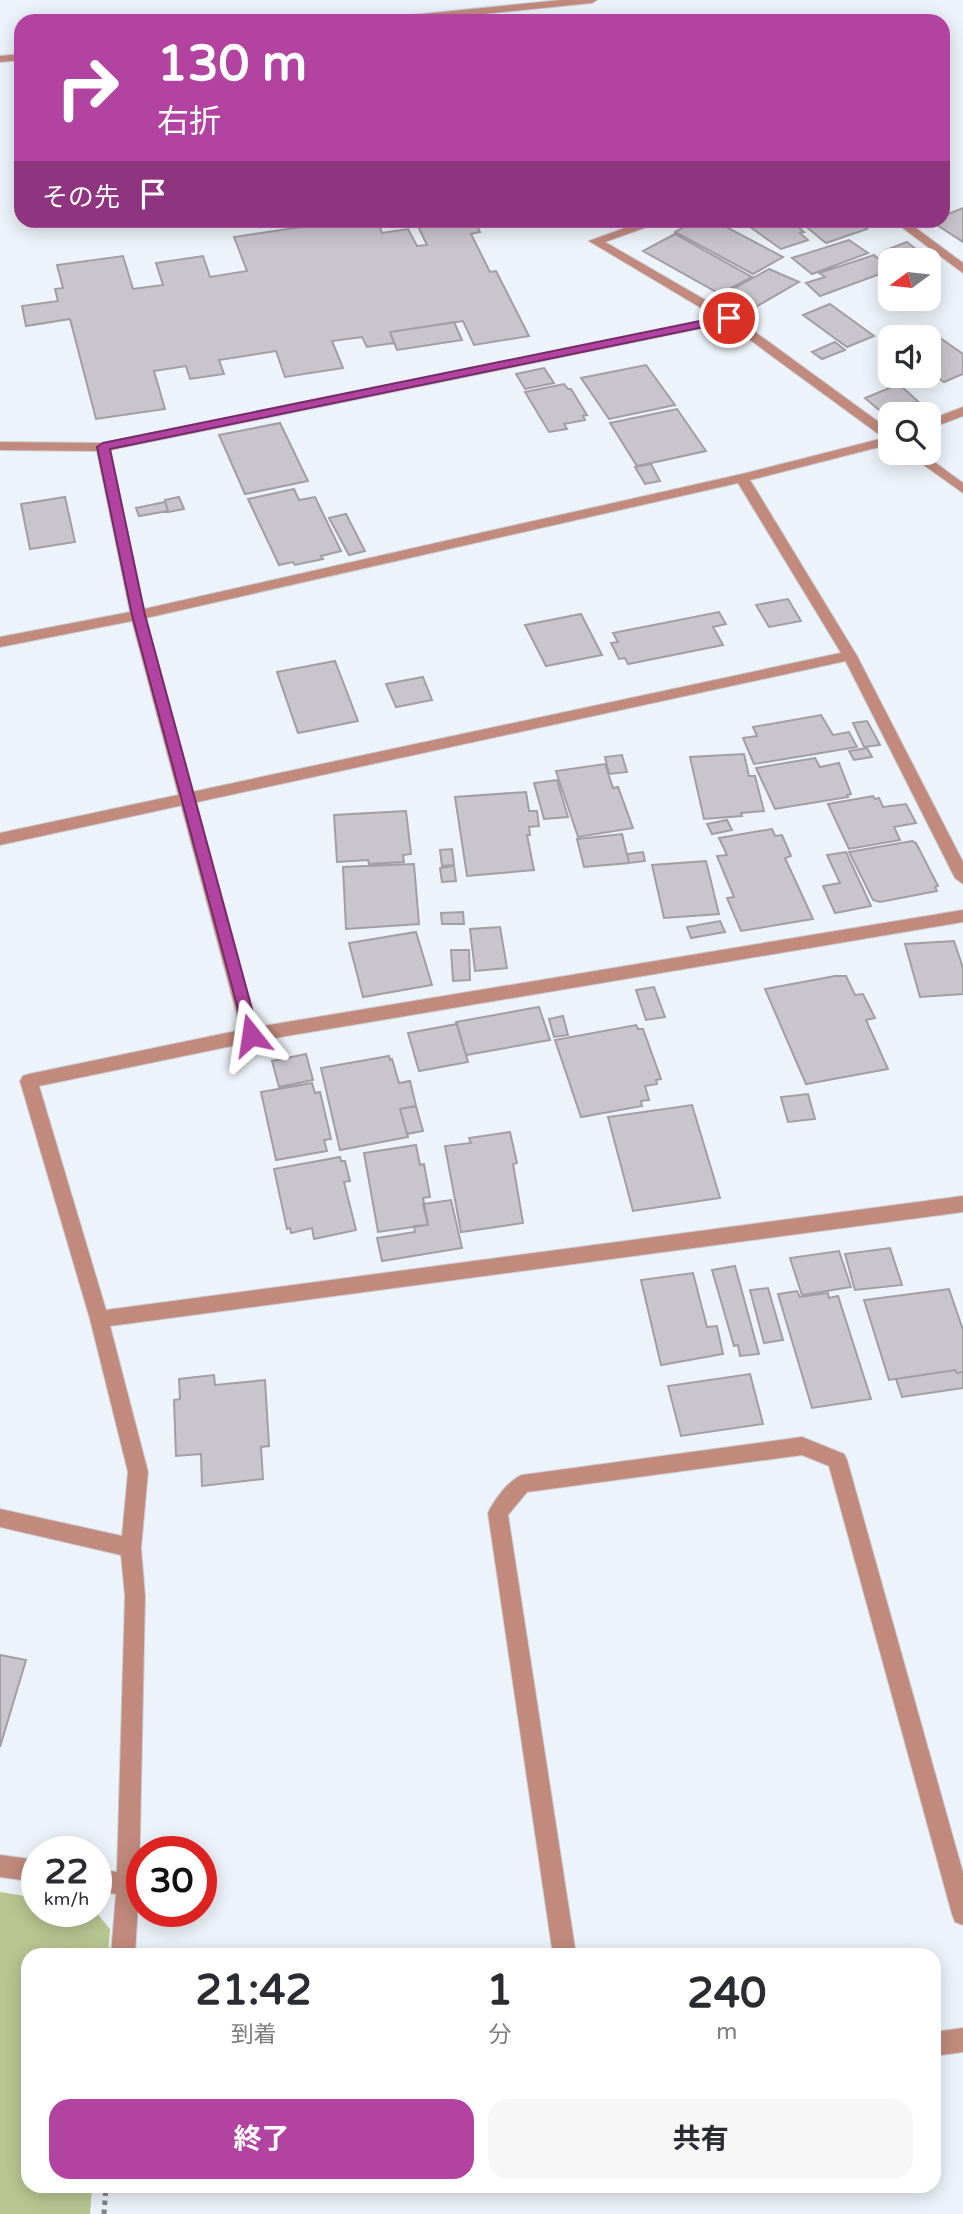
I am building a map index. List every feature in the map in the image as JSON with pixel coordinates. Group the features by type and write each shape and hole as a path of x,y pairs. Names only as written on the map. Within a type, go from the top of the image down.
{"street":[{"path":"452,14 592,0"},
{"path":"636,228 595,241 729,318 878,429"},
{"path":"908,228 963,269"},
{"path":"0,446 103,447 729,318"},
{"path":"941,420 963,411"},
{"path":"0,642 138,615 743,478 878,442"},
{"path":"103,447 138,615 251,1035"},
{"path":"930,465 963,489"},
{"path":"743,478 850,656 963,878"},
{"path":"0,839 850,656"},
{"path":"129,1836 135,1596 131,1548 138,1472 99,1319 29,1080 251,1035 963,916"},
{"path":"99,1319 963,1204"},
{"path":"564,1948 498,1513 522,1483 802,1446 837,1460 963,1914"},
{"path":"0,1518 131,1548"},
{"path":"0,1866 21,1869"},
{"path":"124,1948 126,1913"},
{"path":"941,2043 963,2040"}],"path":[{"path":"104,2214 106,2193"}],"green space":[{"path":"0,1892 21,1895 21,1927 110,1929 109,1948 21,1948 21,2193 92,2193 90,2214 0,2214"}],"building":[{"path":"963,208 963,242 942,228 950,228 950,213"},
{"path":"295,228 380,228 382,233 408,229 417,246 427,245 419,228 478,228 480,232 471,234 490,272 496,271 529,336 474,345 463,321 390,332 394,343 367,347 362,337 332,341 343,368 285,377 276,351 219,360 224,374 190,379 186,366 154,371 165,409 96,419 70,319 26,326 22,306 58,301 55,289 63,288 57,265 123,256 133,289 163,285 156,263 203,256 210,277 247,271 234,237"},
{"path":"682,228 728,228 783,257 753,274 675,232"},
{"path":"752,228 799,228 804,232 800,233 808,240 781,249"},
{"path":"808,228 867,229 826,243"},
{"path":"675,234 752,277 720,294 643,251"},
{"path":"849,240 868,253 812,274 792,258"},
{"path":"907,242 914,248 891,248"},
{"path":"874,255 878,259 878,275 820,296 806,283 825,277 819,273"},
{"path":"769,269 799,282 752,309 724,294"},
{"path":"830,304 874,336 847,347 803,315"},
{"path":"454,322 462,340 397,350 390,332"},
{"path":"941,339 963,354 963,374 944,382 941,380"},
{"path":"835,342 845,350 822,359 812,352"},
{"path":"646,365 675,405 609,419 581,378"},
{"path":"544,368 554,383 525,389 516,374"},
{"path":"564,384 571,389 587,415 583,416 585,420 564,424 567,429 549,432 525,392"},
{"path":"889,388 903,388 918,402 878,402 878,409 865,398"},
{"path":"677,409 706,451 637,466 610,423"},
{"path":"280,423 308,481 245,494 219,435"},
{"path":"651,464 660,481 645,484 635,467"},
{"path":"294,489 299,500 315,497 341,551 321,556 323,559 295,565 293,562 279,565 248,499"},
{"path":"65,497 75,542 30,549 21,504"},
{"path":"179,497 184,509 168,512 165,500"},
{"path":"165,502 168,511 139,516 136,508"},
{"path":"346,514 365,551 349,555 329,518"},
{"path":"788,599 801,621 769,627 756,605"},
{"path":"719,612 726,624 713,627 723,645 628,664 625,658 619,659 611,643 618,642 613,633"},
{"path":"581,614 602,655 546,666 525,625"},
{"path":"335,661 358,721 298,733 277,672"},
{"path":"423,677 432,700 396,707 386,684"},
{"path":"821,715 833,735 849,732 857,747 754,764 743,738 757,736 753,727"},
{"path":"867,721 880,745 864,747 853,723"},
{"path":"867,748 872,757 854,760 849,751"},
{"path":"744,754 749,776 755,776 764,811 704,819 690,757"},
{"path":"622,755 627,772 609,774 605,757"},
{"path":"815,758 820,767 839,763 851,794 847,795 848,797 775,809 756,768"},
{"path":"605,764 613,788 618,787 633,828 578,837 556,771"},
{"path":"557,780 568,817 544,819 534,783"},
{"path":"526,792 529,811 537,811 539,826 529,827 530,835 527,835 534,870 467,876 455,797"},
{"path":"873,796 875,799 879,798 883,807 906,804 916,823 894,827 900,840 849,849 828,804"},
{"path":"406,811 411,854 403,855 404,862 337,862 334,815"},
{"path":"727,820 732,830 712,834 707,824"},
{"path":"772,829 775,836 782,835 791,856 785,858 813,919 741,931 727,898 734,897 717,856 727,855 719,838"},
{"path":"622,834 629,863 584,867 577,839"},
{"path":"912,841 916,843 938,886 935,887 937,891 880,902 873,900 849,852"},
{"path":"452,849 454,865 442,866 440,850"},
{"path":"643,852 645,861 629,863 627,854"},
{"path":"846,852 871,906 835,913 823,886 840,883 827,855"},
{"path":"706,861 719,914 664,918 652,865"},
{"path":"414,864 419,924 346,929 343,867"},
{"path":"454,866 456,881 442,882 440,868"},
{"path":"463,912 464,924 442,924 441,913"},
{"path":"720,921 725,932 691,938 687,927"},
{"path":"500,927 507,968 475,971 470,929"},
{"path":"416,932 432,985 363,997 349,943"},
{"path":"954,941 963,968 963,994 920,997 905,944"},
{"path":"451,950 469,950 470,980 453,981"},
{"path":"846,976 855,995 863,994 875,1018 866,1020 888,1069 806,1084 765,989"},
{"path":"654,987 665,1017 646,1020 636,990"},
{"path":"539,1007 550,1040 466,1055 456,1022"},
{"path":"563,1016 568,1035 554,1037 549,1019"},
{"path":"457,1024 468,1062 419,1071 408,1033"},
{"path":"636,1025 638,1029 643,1029 661,1079 656,1080 657,1084 645,1086 649,1100 641,1101 642,1106 581,1117 555,1040"},
{"path":"306,1054 313,1080 279,1087 272,1061"},
{"path":"389,1056 399,1083 410,1081 416,1106 400,1109 408,1137 340,1150 321,1068"},
{"path":"312,1083 315,1093 320,1092 331,1139 324,1140 327,1151 276,1160 261,1092"},
{"path":"808,1094 815,1119 788,1122 781,1097"},
{"path":"692,1105 720,1198 633,1211 608,1117"},
{"path":"416,1106 423,1131 407,1134 400,1109"},
{"path":"510,1132 517,1163 513,1164 523,1223 461,1232 445,1146 471,1143 469,1138"},
{"path":"416,1145 420,1165 424,1164 430,1197 423,1198 428,1225 378,1232 364,1153"},
{"path":"340,1157 341,1161 345,1161 350,1181 344,1182 356,1230 314,1239 312,1228 291,1233 290,1228 287,1229 274,1169"},
{"path":"451,1200 462,1248 382,1261 377,1238 415,1232 414,1226 428,1225 423,1204"},
{"path":"890,1248 902,1285 855,1290 845,1254"},
{"path":"839,1251 851,1287 802,1295 790,1258"},
{"path":"735,1266 759,1354 740,1356 738,1345 734,1346 712,1270"},
{"path":"693,1273 707,1327 717,1326 723,1354 661,1365 641,1280"},
{"path":"768,1288 783,1340 764,1343 750,1290"},
{"path":"949,1289 963,1330 963,1372 957,1373 955,1370 889,1380 864,1300"},
{"path":"797,1291 800,1297 828,1293 829,1298 838,1296 871,1399 812,1408 778,1294"},
{"path":"955,1370 957,1373 963,1372 963,1388 902,1397 896,1379"},
{"path":"750,1374 763,1424 681,1436 668,1386"},
{"path":"214,1375 215,1385 265,1380 269,1446 261,1447 263,1479 202,1486 201,1454 176,1456 174,1400 180,1399 179,1379"},
{"path":"0,1655 26,1660 0,1747"}],"route":[{"path":"251,1035 138,615 103,447 729,318"}]}
